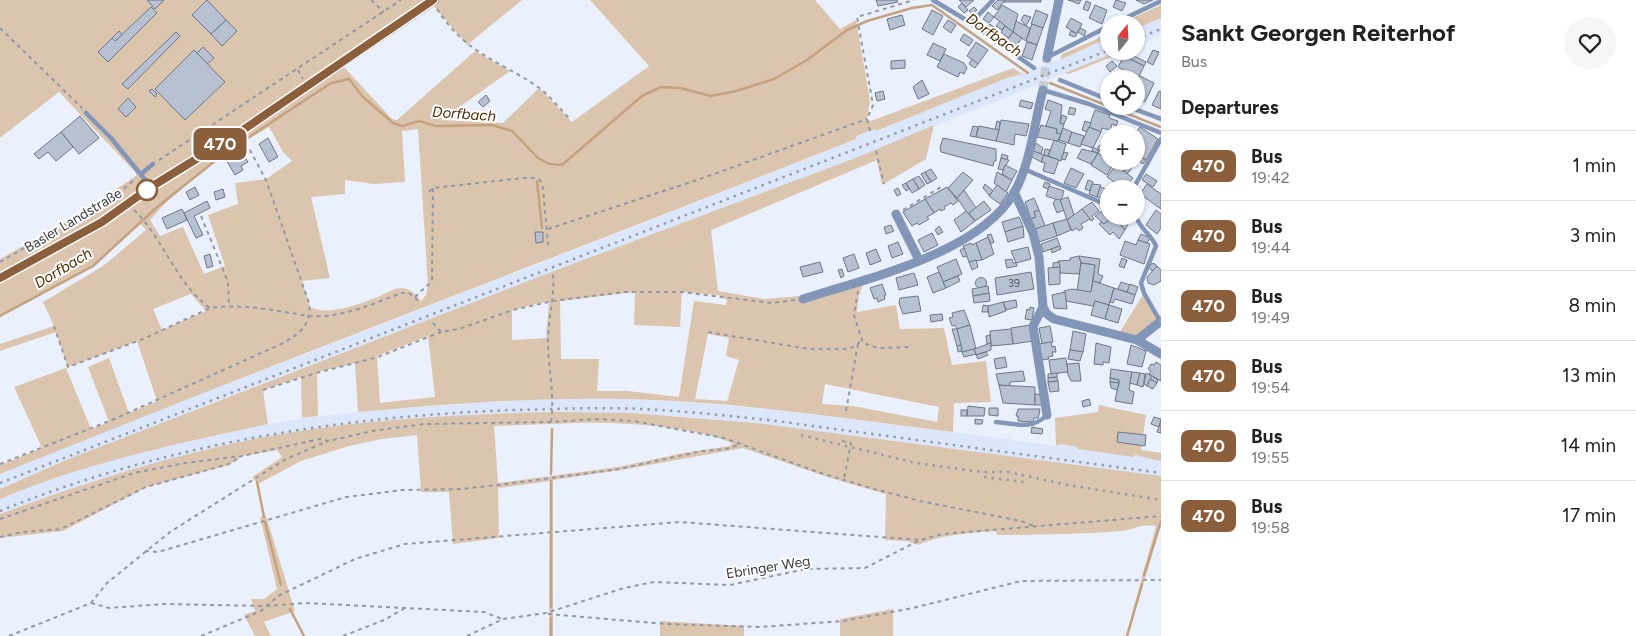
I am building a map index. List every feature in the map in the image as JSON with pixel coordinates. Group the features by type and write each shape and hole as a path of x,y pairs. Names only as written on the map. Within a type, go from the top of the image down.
{"street":[{"path":"1047,58 1058,0"},
{"name":"Basler Landstraße","path":"0,278 102,222 151,187 240,132 433,1"},
{"path":"803,299 919,260 956,244 981,228 1005,205 1014,192 1024,169 1043,90"},
{"path":"1014,192 1033,234 1039,257 1043,307 1046,314 1054,319 1137,340 1161,354"},
{"path":"896,214 919,260"},
{"path":"1043,307 1033,326 1047,415"},
{"path":"1137,340 1161,321"}],"lane":[{"path":"933,0 971,23 1034,68"},
{"path":"971,23 993,0"},
{"path":"1132,15 1161,1"},
{"path":"1047,58 1100,31"},
{"path":"1060,80 1100,96"},
{"path":"1043,90 1089,104 1161,133"},
{"path":"86,113 151,187"},
{"path":"1145,113 1161,119"},
{"path":"1139,180 1161,139"},
{"path":"141,174 153,164"},
{"path":"1024,169 1100,202"},
{"path":"1141,225 1152,237 1156,246 1141,283 1144,294 1161,321"},
{"path":"996,422 1032,424 1039,423 1047,415"}],"path":[{"path":"371,0 384,12"},
{"path":"153,164 401,0"},
{"path":"870,131 867,119 872,105 857,17 914,0"},
{"path":"433,1 463,42 539,88 571,120"},
{"path":"0,28 86,113"},
{"path":"548,229 700,179 867,119"},
{"path":"0,464 112,420 278,345 298,333 310,316 309,304 266,180 246,142"},
{"path":"876,151 884,184"},
{"path":"0,262 119,193 141,174"},
{"path":"429,192 433,188 534,178 540,180 543,188 548,245"},
{"path":"896,214 942,187"},
{"path":"415,297 432,281 433,188"},
{"path":"141,216 193,293 210,308"},
{"path":"201,216 228,282 230,305"},
{"path":"551,422 552,398 548,339 553,301 553,274"},
{"path":"862,280 857,295 854,315 861,340 872,348 911,347"},
{"path":"263,390 316,373 378,358 441,332 459,329 513,310 553,301 601,294 647,291 690,292 771,303 803,299"},
{"path":"54,326 68,367 144,339 210,308 230,305 286,311 310,316 331,315 401,293 410,293 420,302"},
{"path":"433,323 441,332"},
{"path":"708,332 809,349 849,349 861,340"},
{"path":"846,411 858,344"},
{"path":"9,636 91,603 107,583 170,532 279,463 329,441 372,431 424,424 551,422 596,419 633,421 724,438 818,472 920,501 1021,521 1034,526"},
{"path":"0,519 134,473 185,463 242,456 320,438 329,441"},
{"path":"842,441 851,443 844,479"},
{"path":"145,551 158,552 353,496 402,490 470,488 609,470 702,451 726,449 741,444"},
{"path":"0,537 24,532 61,529 146,486 229,464 242,456"},
{"name":"Ebringer Weg","path":"467,636 503,619 546,613 624,588 654,582 730,585 806,569 865,568 920,540 943,534 1161,516"},
{"path":"201,636 261,612 278,596 355,559 405,544 680,522 920,540"},
{"path":"546,613 558,616 656,623 760,627 843,621 912,608 1021,581 1161,580"},
{"path":"91,603 109,608 164,604 266,606 306,604 484,612 503,619"},
{"path":"343,636 384,620 405,608"}],"shaded area":[{"path":"0,0 522,0 467,45 434,6 344,67 392,119 397,120 475,51 510,71 441,120 503,123 539,88 572,122 649,66 590,0 815,0 840,29 856,20 870,101 867,119 871,121 1013,68 1022,74 1007,78 876,131 875,129 856,136 856,139 213,389 0,474 0,465 42,448 14,387 66,368 91,429 109,422 88,367 109,358 129,413 157,401 137,341 68,367 56,332 0,351 0,344 54,326 43,302 103,266 146,230 141,224 93,266 0,316 0,259 66,222 136,176 136,173 59,92 0,138","holes":["269,127 283,152 292,161 266,179 235,183 238,204 208,215 225,266 204,274 183,227 160,236 150,220 190,181 238,146","418,129 428,286 426,295 421,301 411,291 399,288 364,302 336,310 318,310 310,307 302,281 330,278 311,197 345,194 345,180 374,184 405,182 402,131","191,294 206,311 162,330 153,309"]},
{"path":"1161,5 1161,18 1145,25 1145,15 1139,15"},
{"path":"1161,18 1161,35 1145,41 1145,24"},
{"path":"1100,37 1100,42 1060,60 1062,54"},
{"path":"1099,42 1100,59 858,157 302,368 66,460 0,489 0,474 108,430 639,225 856,139 856,136 875,129 877,131 1007,77 1060,60"},
{"path":"1100,59 1104,60 1069,74 1065,73"},
{"path":"934,125 926,159 882,185 877,160 711,230 718,291 764,299 799,296 800,301 864,282 859,296 857,312 896,305 900,329 944,328 952,365 986,361 991,402 954,403 953,432 831,416 667,400 525,400 358,412 355,363 317,372 318,416 302,418 301,377 263,390 268,424 99,464 65,474 0,499 0,489 66,460 554,271 858,157","holes":["635,292 634,325 680,327 682,292 718,295 727,300 726,305 694,301 679,397 628,391 597,391 599,359 561,359 560,301","549,301 546,338 512,340 512,310","708,334 729,338 726,356 739,360 727,401 695,399","428,336 435,397 380,403 377,356","825,384 939,407 937,422 853,406 822,404"]},
{"path":"1144,293 1160,321 1137,340 1118,335"},
{"path":"543,399 628,399 697,403 786,411 1006,439 1007,437 1011,438 1011,440 1056,446 1061,444 1078,447 1078,449 1144,456 1161,461 1161,476 756,423 632,413 490,414 396,420 265,437 204,450 89,482 0,514 0,499 44,480 112,459 268,424 318,416 389,409"},
{"path":"1099,405 1146,415 1141,450 1161,453 1161,461 1135,455 1133,457 1078,449 1077,447 1061,444 1056,446 1055,418 1098,412"},
{"path":"522,413 632,413 756,423 1161,476 1161,525 1128,636 1126,636 1156,526 1142,526 1122,531 1076,534 997,535 996,531 976,532 947,536 918,545 907,541 885,540 886,494 830,478 743,448 553,480 553,636 549,636 550,481 498,488 499,538 453,544 449,492 421,492 417,435 382,439 349,446 301,461 258,484 252,477 282,457 277,450 243,456 229,465 147,487 63,531 0,538 0,514 98,480 197,452 265,437 338,426 412,418","holes":["594,423 634,424 677,429 716,437 732,443 730,446 683,453 618,467 498,483 494,426"]},
{"path":"266,516 295,611 264,622 271,636 255,636 244,615 255,611 251,599 264,599 277,589 260,517"},
{"path":"893,609 893,636 840,636 840,619"},
{"path":"660,621 744,626 744,636 660,636"}],"building":[{"path":"147,0 164,0 155,9"},
{"path":"207,0 226,20 211,34 192,15"},
{"path":"876,0 897,0 898,2 878,6"},
{"path":"959,0 974,0 966,7"},
{"path":"998,0 1005,0 997,10 992,6"},
{"path":"1005,0 1041,0 1041,2 1004,2"},
{"path":"1068,0 1081,0 1079,4"},
{"path":"1116,0 1126,3 1122,11 1113,7"},
{"path":"1136,0 1153,0 1144,4"},
{"path":"1086,1 1091,3 1088,11 1083,9"},
{"path":"962,3 968,10 964,13 958,7"},
{"path":"1002,5 1018,14 1013,32 994,17"},
{"path":"1095,5 1107,10 1105,15 1100,15 1100,23 1089,18"},
{"path":"151,7 157,13 108,62 98,52 112,38 115,41"},
{"path":"974,7 977,10 972,14 969,11"},
{"path":"932,10 943,16 933,35 922,29"},
{"path":"1036,10 1048,15 1043,28 1031,24"},
{"path":"988,12 994,17 989,23 983,19"},
{"path":"902,15 905,25 890,30 887,19"},
{"path":"1024,15 1031,17 1026,26 1021,20"},
{"path":"1071,18 1082,24 1077,34 1066,27"},
{"path":"226,20 237,31 222,46 211,34"},
{"path":"948,20 956,25 951,33 943,27"},
{"path":"1000,21 1005,26 1002,30 996,26"},
{"path":"1016,21 1030,28 1026,41 1013,32"},
{"path":"990,24 997,29 993,35 986,30"},
{"path":"1032,24 1043,28 1037,45 1026,41"},
{"path":"1005,26 1013,32 1008,38 1001,32"},
{"path":"1080,28 1086,31 1084,36 1078,32"},
{"path":"119,31 122,35 115,41 112,38"},
{"path":"1071,31 1077,34 1075,37 1069,35"},
{"path":"176,32 180,36 128,89 122,84"},
{"path":"1013,32 1022,38 1014,49 1005,43"},
{"path":"964,34 973,40 969,46 960,40"},
{"path":"976,42 988,50 978,64 967,56"},
{"path":"1027,42 1037,45 1032,60 1022,56"},
{"path":"933,43 946,49 940,61 927,55"},
{"path":"203,47 214,58 207,64 197,53"},
{"path":"194,50 225,82 185,120 155,89"},
{"path":"1153,50 1159,52 1153,65 1147,62"},
{"path":"944,54 964,63 967,68 964,74 960,72 958,77 937,67"},
{"path":"972,59 978,64 975,68 969,64"},
{"path":"905,60 905,68 891,69 891,61"},
{"path":"1122,60 1132,60 1144,66 1142,70 1123,70 1118,67"},
{"path":"1132,60 1146,62 1144,66"},
{"path":"1112,61 1117,66 1112,70 1109,70 1106,66"},
{"path":"1145,78 1154,83 1145,102"},
{"path":"922,80 929,94 918,99 913,87"},
{"path":"152,89 157,94 155,97 149,91"},
{"path":"883,91 885,99 877,101 875,93"},
{"path":"1159,91 1161,92 1161,109 1152,105"},
{"path":"486,95 490,101 483,107 478,102"},
{"path":"128,98 136,107 126,117 118,109"},
{"path":"1021,100 1033,103 1031,109 1019,106"},
{"path":"1048,100 1062,105 1060,123 1064,124 1061,134 1056,133 1057,129 1046,126 1051,111 1045,109"},
{"path":"1070,107 1076,109 1074,115 1068,114"},
{"path":"1095,110 1100,112 1100,115 1110,115 1109,118 1118,121 1116,125 1100,125 1100,132 1089,127"},
{"path":"1062,115 1067,117 1064,124 1060,123"},
{"path":"80,116 99,138 79,154 61,132"},
{"path":"1001,120 1029,124 1026,136 1015,134 1014,145 996,141"},
{"path":"997,121 1000,122 999,130 995,129"},
{"path":"1085,121 1091,123 1087,132 1082,130"},
{"path":"1041,125 1057,129 1056,133 1061,134 1058,141 1037,137"},
{"path":"973,126 978,127 976,137 970,136"},
{"path":"979,126 999,130 996,141 976,137"},
{"path":"1089,127 1100,132 1093,148 1081,144"},
{"path":"1063,128 1072,132 1068,143 1059,140"},
{"path":"1145,130 1158,139 1145,159"},
{"path":"61,132 73,147 56,161 48,152 39,159 34,154"},
{"path":"1072,132 1084,136 1080,147 1068,143"},
{"path":"268,138 278,157 269,162 259,144"},
{"path":"943,138 996,149 996,161 994,161 993,166 941,152 940,147"},
{"path":"1054,140 1066,144 1061,161 1048,156"},
{"path":"1036,143 1043,148 1041,154 1033,151"},
{"path":"238,146 248,162 241,166 243,170 235,175 225,158 230,155 228,152"},
{"path":"1093,147 1099,151 1098,153 1092,151"},
{"path":"1045,149 1050,150 1048,156 1044,155"},
{"path":"1082,149 1098,153 1091,164 1077,158"},
{"path":"1033,151 1044,155 1041,162 1032,157"},
{"path":"1064,152 1068,153 1065,160 1061,159"},
{"path":"1098,153 1100,154 1100,170 1110,170 1107,175 1091,165"},
{"path":"1002,154 1008,156 1007,160 1001,158"},
{"path":"1044,155 1059,160 1054,174 1043,171 1045,163 1041,162"},
{"path":"1001,158 1009,160 1003,170 998,169"},
{"path":"1005,165 1017,171 1012,180 1002,174"},
{"path":"1071,168 1084,174 1076,188 1064,183"},
{"path":"931,169 937,178 931,182 925,172"},
{"path":"1112,170 1123,170 1133,178 1131,180 1111,180 1107,177"},
{"path":"925,172 931,182 927,184 921,174"},
{"path":"963,172 973,180 957,198 948,188"},
{"path":"997,172 1012,180 1006,192 994,183"},
{"path":"1146,174 1157,181 1153,187 1145,180 1142,180"},
{"path":"919,176 925,185 919,189 913,179"},
{"path":"913,179 919,189 912,193 906,183"},
{"path":"1088,180 1093,182 1090,191 1085,189"},
{"path":"1045,182 1050,184 1048,189 1043,187"},
{"path":"906,183 909,189 906,191 902,185"},
{"path":"985,184 993,191 989,195 983,188"},
{"path":"1092,184 1100,185 1097,197 1089,194"},
{"path":"1147,184 1161,194 1161,209 1145,198 1145,187"},
{"path":"997,185 1008,193 1000,204 989,196"},
{"path":"1049,186 1064,191 1061,201 1046,196"},
{"path":"195,187 199,195 190,200 186,192"},
{"path":"947,187 958,201 934,213 925,199"},
{"path":"1100,187 1100,198 1097,197"},
{"path":"898,188 901,194 897,196 894,190"},
{"path":"223,189 225,197 216,200 214,192"},
{"path":"964,190 976,208 968,214 957,198"},
{"path":"1068,197 1074,215 1067,220 1060,200"},
{"path":"1034,198 1039,210 1034,212 1036,217 1031,219 1025,202"},
{"path":"925,199 934,213 927,217 929,219 919,225 917,223 912,226 903,212"},
{"path":"1056,199 1060,200 1064,210 1057,213 1053,203"},
{"path":"207,201 210,208 194,216 203,235 196,238 184,213"},
{"path":"984,201 991,210 975,221 969,213"},
{"path":"1092,202 1099,211 1092,216 1094,219 1091,221 1082,209"},
{"path":"182,209 187,220 167,229 162,218"},
{"path":"1082,209 1090,219 1081,224 1083,228 1079,231 1077,228 1072,231 1067,220"},
{"path":"1039,210 1045,226 1035,229 1031,219 1036,217 1034,212"},
{"path":"1156,210 1161,214 1161,228 1157,234 1146,225"},
{"path":"966,211 975,221 961,232 954,220"},
{"path":"1100,212 1100,220 1095,216"},
{"path":"1019,217 1023,226 1005,232 1002,222"},
{"path":"1067,219 1071,230 1057,236 1053,223"},
{"path":"1053,223 1057,236 1039,242 1035,229"},
{"path":"891,225 894,231 886,234 884,227"},
{"path":"1100,225 1120,225 1125,230 1119,239 1113,232 1110,235"},
{"path":"1121,225 1128,225 1125,230"},
{"path":"939,226 943,232 938,235 935,230"},
{"path":"1023,226 1024,237 1008,242 1005,232"},
{"path":"535,232 543,232 543,242 536,243"},
{"path":"932,233 938,245 924,252 918,240"},
{"path":"991,234 994,242 991,244 987,235"},
{"path":"1141,234 1150,238 1147,243 1138,240"},
{"path":"988,237 994,254 982,260 976,243"},
{"path":"1057,238 1060,246 1043,252 1041,244"},
{"path":"1138,240 1150,244 1144,264 1120,255 1125,241 1136,245"},
{"path":"898,242 903,254 892,258 888,246"},
{"path":"971,243 972,245 976,243 982,260 969,262 963,246"},
{"path":"1060,246 1061,249 1052,253 1051,249"},
{"path":"1028,247 1031,259 1016,263 1011,251"},
{"path":"964,248 967,256 963,257 960,250"},
{"path":"876,249 881,261 870,265 866,253"},
{"path":"210,254 213,266 207,268 204,256"},
{"path":"854,254 859,268 848,272 843,258"},
{"path":"1079,256 1081,263 1079,274 1060,273 1058,261 1071,260 1070,258"},
{"path":"1079,256 1100,259 1098,274 1103,276 1100,283 1093,281 1095,265 1081,263"},
{"path":"1122,258 1127,260 1124,268 1119,266"},
{"path":"956,259 962,274 943,282 937,267"},
{"path":"1012,259 1013,263 1016,263 1017,266 1007,268 1005,260"},
{"path":"976,260 978,267 972,270 969,262"},
{"path":"820,262 823,272 803,277 800,267"},
{"path":"1059,262 1060,267 1053,268 1053,263"},
{"path":"1081,263 1095,265 1091,292 1077,291"},
{"path":"1153,264 1156,267 1153,270 1150,267"},
{"path":"1157,266 1161,270 1161,281 1154,285 1148,283 1147,277"},
{"path":"1060,267 1060,284 1049,285 1048,268"},
{"path":"842,269 844,276 841,278 838,270"},
{"path":"939,272 946,288 933,293 927,277"},
{"path":"1031,272 1034,289 997,295 995,278"},
{"path":"914,273 918,285 899,290 896,278"},
{"path":"958,276 960,281 946,288 943,282"},
{"path":"981,277 987,283 981,289 975,283"},
{"path":"1093,281 1114,288 1109,305 1095,301 1093,306 1066,301 1064,291 1072,289 1091,292"},
{"path":"1121,282 1130,285 1127,292 1118,289"},
{"path":"882,284 886,295 884,295 885,299 878,302 877,298 874,299 870,288"},
{"path":"1130,284 1138,287 1135,295 1127,292"},
{"path":"988,286 989,293 973,296 972,289"},
{"path":"1114,288 1135,295 1132,304 1115,299 1113,303 1110,302"},
{"path":"1065,292 1067,309 1054,308 1052,295"},
{"path":"989,293 990,301 974,303 973,296"},
{"path":"918,296 921,311 903,314 899,303 900,298"},
{"path":"1016,300 1017,307 1006,310 1003,302"},
{"path":"1095,301 1109,305 1105,319 1091,315"},
{"path":"1003,302 1006,311 989,317 988,306"},
{"path":"983,305 988,306 988,312 982,312"},
{"path":"1109,305 1122,309 1118,323 1105,319"},
{"path":"1030,307 1034,308 1032,320 1025,319 1027,309 1030,310"},
{"path":"964,310 970,325 957,329 955,325 952,326 949,318 953,317 952,313"},
{"path":"942,314 943,320 931,322 930,315"},
{"path":"970,325 976,349 962,352 957,329"},
{"path":"1030,325 1033,341 1013,344 1011,328"},
{"path":"1050,326 1053,342 1042,344 1039,328"},
{"path":"952,329 957,329 961,345 957,346"},
{"path":"1011,329 1013,344 991,346 990,331"},
{"path":"1073,331 1086,334 1083,352 1070,350"},
{"path":"990,335 991,343 987,344 986,336"},
{"path":"1051,342 1052,347 1055,346 1056,352 1052,352 1053,356 1048,357 1049,359 1042,360 1039,344"},
{"path":"991,343 991,350 976,355 974,349"},
{"path":"1096,343 1111,347 1109,363 1103,362 1103,365 1094,364"},
{"path":"961,345 962,351 958,352 957,346"},
{"path":"1131,345 1146,351 1142,367 1127,364"},
{"path":"974,349 976,354 964,357 962,352"},
{"path":"1070,350 1083,352 1080,361 1068,359"},
{"path":"986,352 988,355 978,359 976,355"},
{"path":"1005,357 1007,367 996,369 994,359"},
{"path":"1066,358 1068,372 1051,374 1049,360"},
{"path":"1156,362 1161,365 1161,381 1149,374 1151,371 1148,369 1151,364 1154,365"},
{"path":"1079,363 1081,381 1071,381 1068,375 1067,364"},
{"path":"1111,369 1132,372 1129,390 1134,392 1132,404 1115,401 1119,380 1110,378"},
{"path":"1023,371 1025,381 1010,382 1010,386 999,385 996,374"},
{"path":"1132,372 1140,373 1137,385 1130,383"},
{"path":"1057,373 1057,377 1048,378 1048,374"},
{"path":"1140,373 1145,374 1143,387 1137,385"},
{"path":"1146,373 1152,376 1147,386 1144,384"},
{"path":"1152,376 1158,380 1157,383 1150,379"},
{"path":"1057,377 1058,381 1048,382 1048,378"},
{"path":"1110,378 1119,380 1119,383 1110,382"},
{"path":"1150,379 1157,383 1153,389 1147,386"},
{"path":"1058,381 1059,391 1050,392 1048,382"},
{"path":"1110,382 1119,383 1117,390 1111,388"},
{"path":"999,385 1035,387 1035,405 1003,403"},
{"path":"1035,394 1042,395 1044,405 1035,405"},
{"path":"1089,399 1091,405 1083,407 1082,401"},
{"path":"968,406 985,408 984,416 967,416"},
{"path":"989,408 998,408 998,416 989,415"},
{"path":"1018,409 1040,409 1038,418 1034,418 1033,422 1018,421 1018,416 1016,416"},
{"path":"961,410 967,410 967,416 961,416"},
{"path":"1154,417 1161,419 1159,427 1151,424"},
{"path":"975,419 983,420 982,424 975,424"},
{"path":"1161,421 1161,433 1157,432"},
{"path":"1032,427 1043,429 1042,434 1031,433"},
{"path":"1118,432 1146,435 1145,446 1117,442"}],"waterway":[{"name":"Dorfbach","path":"0,316 93,266 156,208 225,153 331,83 349,79 363,97 393,123 402,126 419,121 436,126 492,125 512,131 538,158 549,164 562,165 642,96 661,87 680,88 711,96 736,91 774,79 807,60 847,30 867,21 912,8 932,5 1028,73"},
{"name":"Dorfbach","path":"1050,83 1161,127"},
{"path":"537,181 542,228"},
{"path":"551,474 552,429"},
{"path":"551,481 551,530"},
{"path":"257,482 264,517"},
{"path":"1144,575 1161,521"},
{"path":"265,522 281,585"},
{"path":"551,534 551,607"},
{"path":"1127,636 1142,584"},
{"path":"290,609 304,636"},
{"path":"551,618 551,636"}],"tunnel":[{"path":"1043,90 1047,58"}],"railway":[{"path":"1145,35 1161,29"},
{"path":"0,483 1100,54"},
{"path":"0,511 61,488 124,468 253,438 383,419 515,410 626,408 709,414 776,421 1161,473"},
{"path":"801,435 916,463 982,472 1008,472 1068,485 1161,500"},
{"path":"984,477 1024,482"}],"bus line":[{"name":"470","path":"0,278 102,222 151,187 240,132 433,0"}]}
